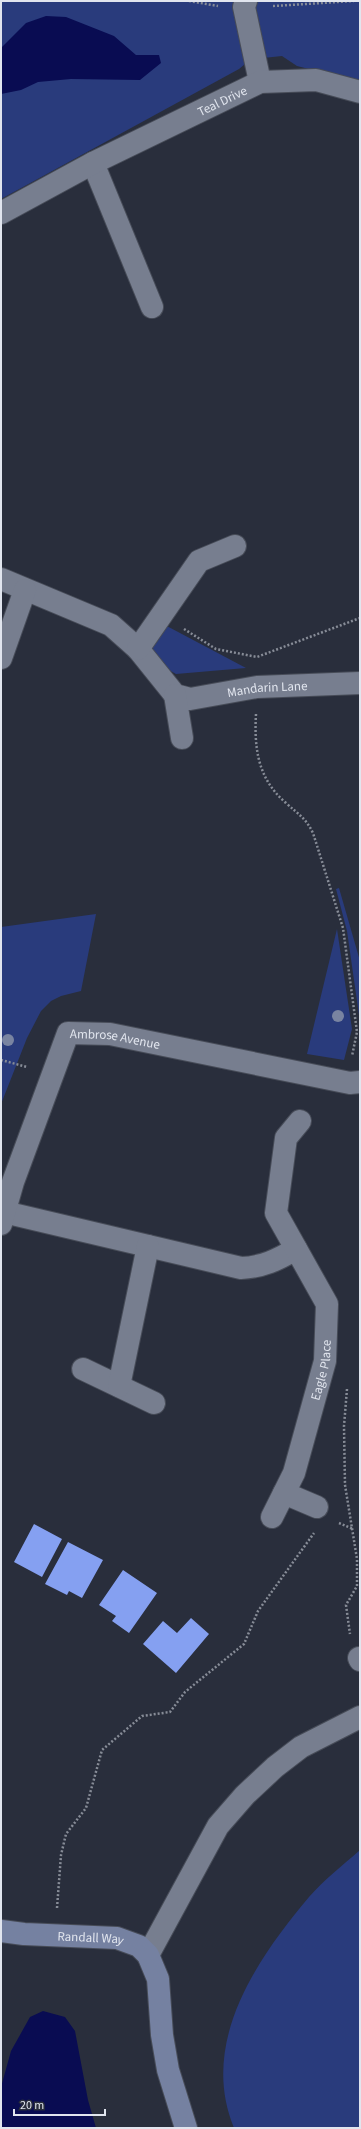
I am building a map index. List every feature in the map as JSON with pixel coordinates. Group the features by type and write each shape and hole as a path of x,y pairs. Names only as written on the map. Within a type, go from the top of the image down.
{"street":[{"path":"246,1 244,7 260,82"},
{"name":"Teal Drive","path":"1,212 93,163 260,82 316,80 360,92"},
{"path":"93,163 152,307"},
{"path":"138,649 199,561 235,546"},
{"path":"1,579 111,625 138,649 175,695 182,738"},
{"path":"1,658 25,590"},
{"name":"Mandarin Lane","path":"175,695 190,699 257,688 360,684"},
{"name":"Ambrose Avenue","path":"2,1218 13,1182 68,1033 110,1034 355,1082"},
{"name":"Eagle Place","path":"272,1517 294,1473 325,1361 327,1304 276,1214 286,1138 300,1121"},
{"path":"2,1218 148,1246 241,1268 256,1267 275,1262 296,1249"},
{"path":"119,1386 148,1246"},
{"path":"83,1369 154,1403"},
{"path":"284,1493 324,1513"},
{"path":"186,2128 168,2070 163,2042 158,1979 148,1955 218,1826 241,1800 275,1767 301,1747 360,1717"},
{"name":"Randall Way","path":"1,1931 117,1938 139,1946 148,1955"}],"path":[{"path":"162,615 216,649 257,657 360,618"},
{"path":"257,657 255,732 261,771 270,786 286,803 305,818 313,833 343,928 356,1032 350,1060 355,1082"},
{"path":"324,1513 353,1529 358,1559 357,1586 346,1605 349,1631 360,1659"},
{"path":"56,1935 61,1855 66,1834 86,1808 102,1750 142,1716 170,1712 185,1692 244,1644 258,1611 317,1528"}],"shaded area":[{"path":"1,1 360,1 360,82 297,66 282,56 246,60 245,64 239,69 1,199"},
{"path":"46,16 66,17 114,36 136,55 159,55 161,63 140,80 71,79 38,82 21,90 1,94 1,48 26,23"},
{"path":"163,624 246,668 176,674 160,665 152,656 151,642"},
{"path":"339,888 360,961 360,1022 347,931 336,889"},
{"path":"96,914 81,991 61,996 51,1001 41,1011 27,1038 1,1104 1,927"},
{"path":"337,929 352,1029 344,1060 307,1054"},
{"path":"360,1850 360,2128 234,2128 225,2096 224,2065 228,2034 238,2004 253,1975 289,1922 309,1897"},
{"path":"43,2011 65,2017 75,2031 88,2100 96,2128 1,2128 1,2087 11,2051 30,2017"}],"building":[{"path":"34,1524 62,1539 42,1577 14,1562"},
{"path":"68,1542 103,1560 82,1598 69,1591 67,1595 45,1584"},
{"path":"123,1570 157,1593 129,1633 112,1621 116,1616 99,1605"},
{"path":"191,1618 209,1634 176,1673 143,1644 163,1621 177,1633"}]}
